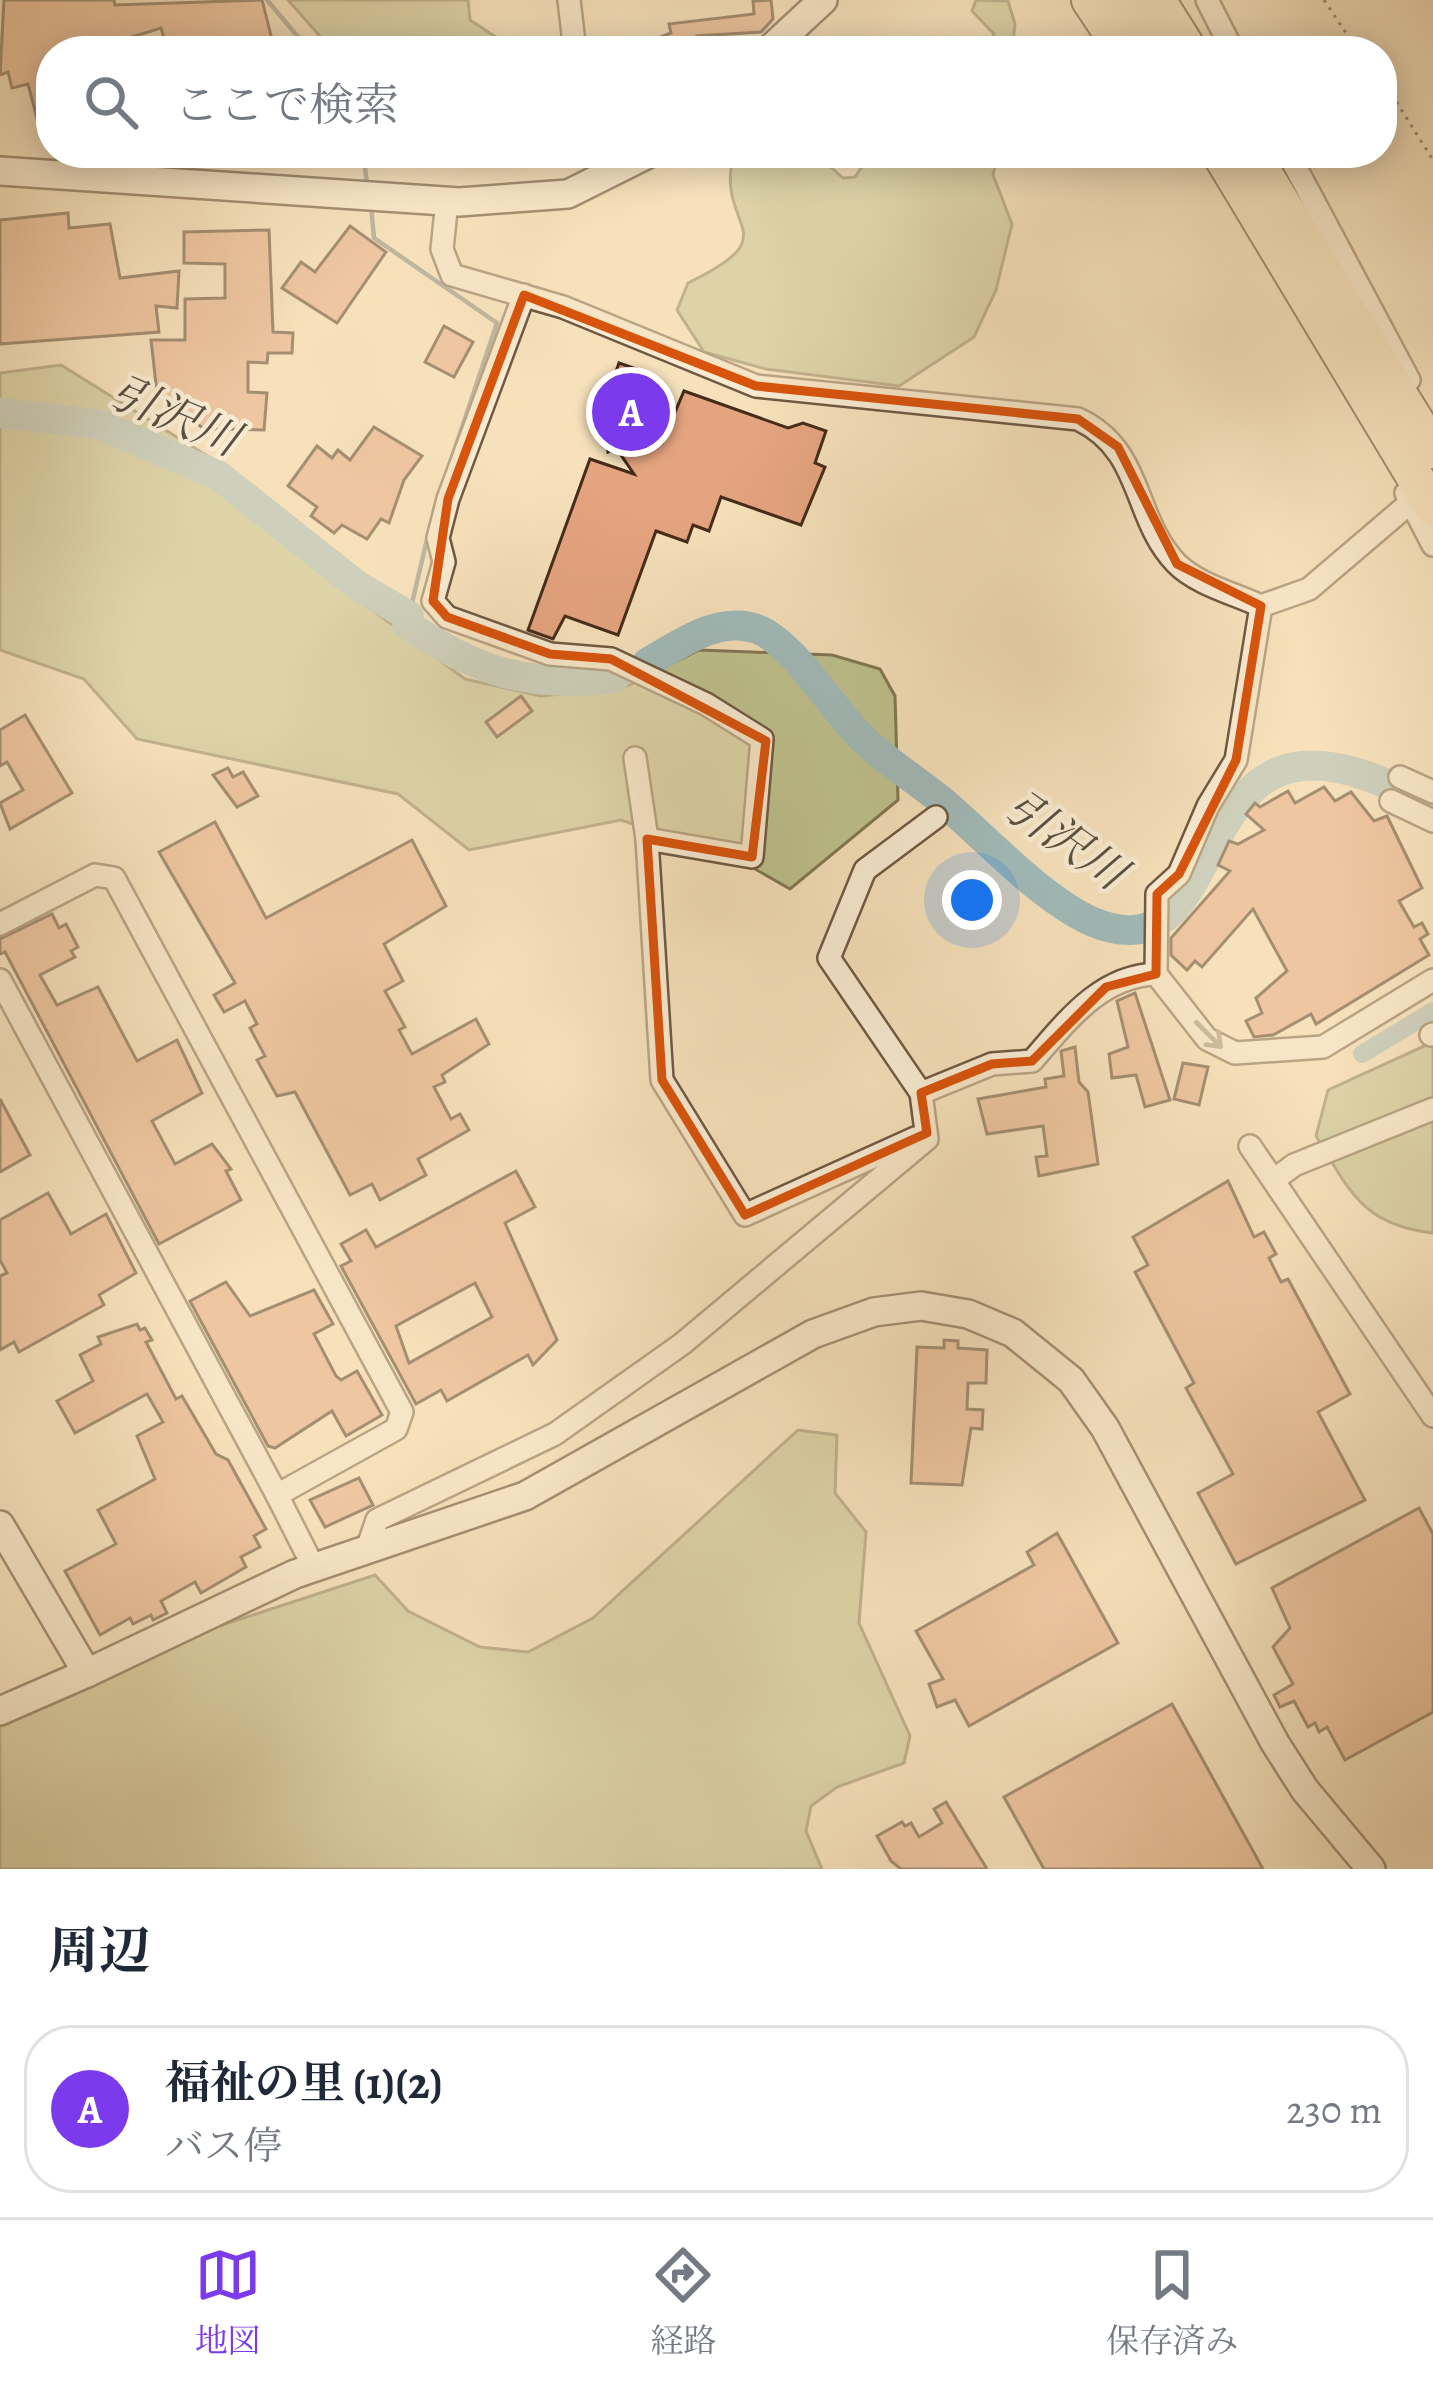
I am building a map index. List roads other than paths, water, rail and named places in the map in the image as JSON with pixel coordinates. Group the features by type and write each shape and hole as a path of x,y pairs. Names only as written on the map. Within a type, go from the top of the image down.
{"highway":[{"path":"1090,0 1114,36"},
{"path":"1126,0 1149,36"},
{"path":"1157,0 1180,36"},
{"path":"1185,0 1205,36"},
{"path":"1212,168 1288,238"},
{"path":"1232,168 1288,238 1433,450"},
{"path":"1258,168 1288,238 1422,500"},
{"path":"1267,168 1288,238"}],"street":[{"path":"569,0 573,36"},
{"path":"784,36 823,0"},
{"path":"1207,0 1226,36"},
{"path":"0,171 447,201 568,194 620,168"},
{"path":"1296,168 1433,424"},
{"path":"447,201 442,249 452,275 524,295 756,386 1078,419 1118,447 1177,564 1261,606 1309,589 1422,500 1433,545"},
{"path":"524,295 448,500 438,538 444,562 433,601 447,617 550,654 611,659 706,704 762,739 752,856 647,839"},
{"path":"1261,606 1237,760 1208,806 1178,874 1157,894 1156,974 1207,1039 1235,1053 1323,1047 1433,980"},
{"path":"635,758 647,839 662,1080 745,1215 927,1133"},
{"path":"1400,777 1433,792"},
{"path":"1391,801 1433,820"},
{"path":"366,1552 377,1520 554,1434 682,1344 927,1139 921,1093 829,958 865,870 936,817"},
{"path":"0,924 95,875 114,878 402,1412 396,1429 277,1495"},
{"path":"921,1093 992,1064 1032,1061 1106,987 1127,975 1156,974"},
{"path":"0,980 314,1568"},
{"path":"1274,1180 1294,1165 1433,1109"},
{"path":"1250,1147 1433,1416"},
{"path":"0,1711 314,1568 525,1496 813,1334 874,1312 921,1306 968,1314 1013,1333 1071,1380 1105,1429 1275,1743 1305,1790 1371,1869"},
{"path":"0,1525 87,1673"}],"waterway":[{"path":"267,0 297,36"},
{"path":"365,168 367,183"},
{"path":"371,206 374,238 497,323 443,484"},
{"name":"引沢川","path":"0,413 101,425 219,476 358,586 409,616 407,624 457,655 530,678 615,678"},
{"path":"409,616 428,535"},
{"name":"引沢川","path":"647,663 713,629 757,629 785,648 864,740 943,802 1034,884 1093,922 1132,930 1161,920 1183,897 1240,802 1267,778 1303,766 1337,768 1433,805"},
{"path":"1362,1054 1433,1011"}],"place":[{"name":"福祉の里 (1)(2)","path":"631,412"}]}
